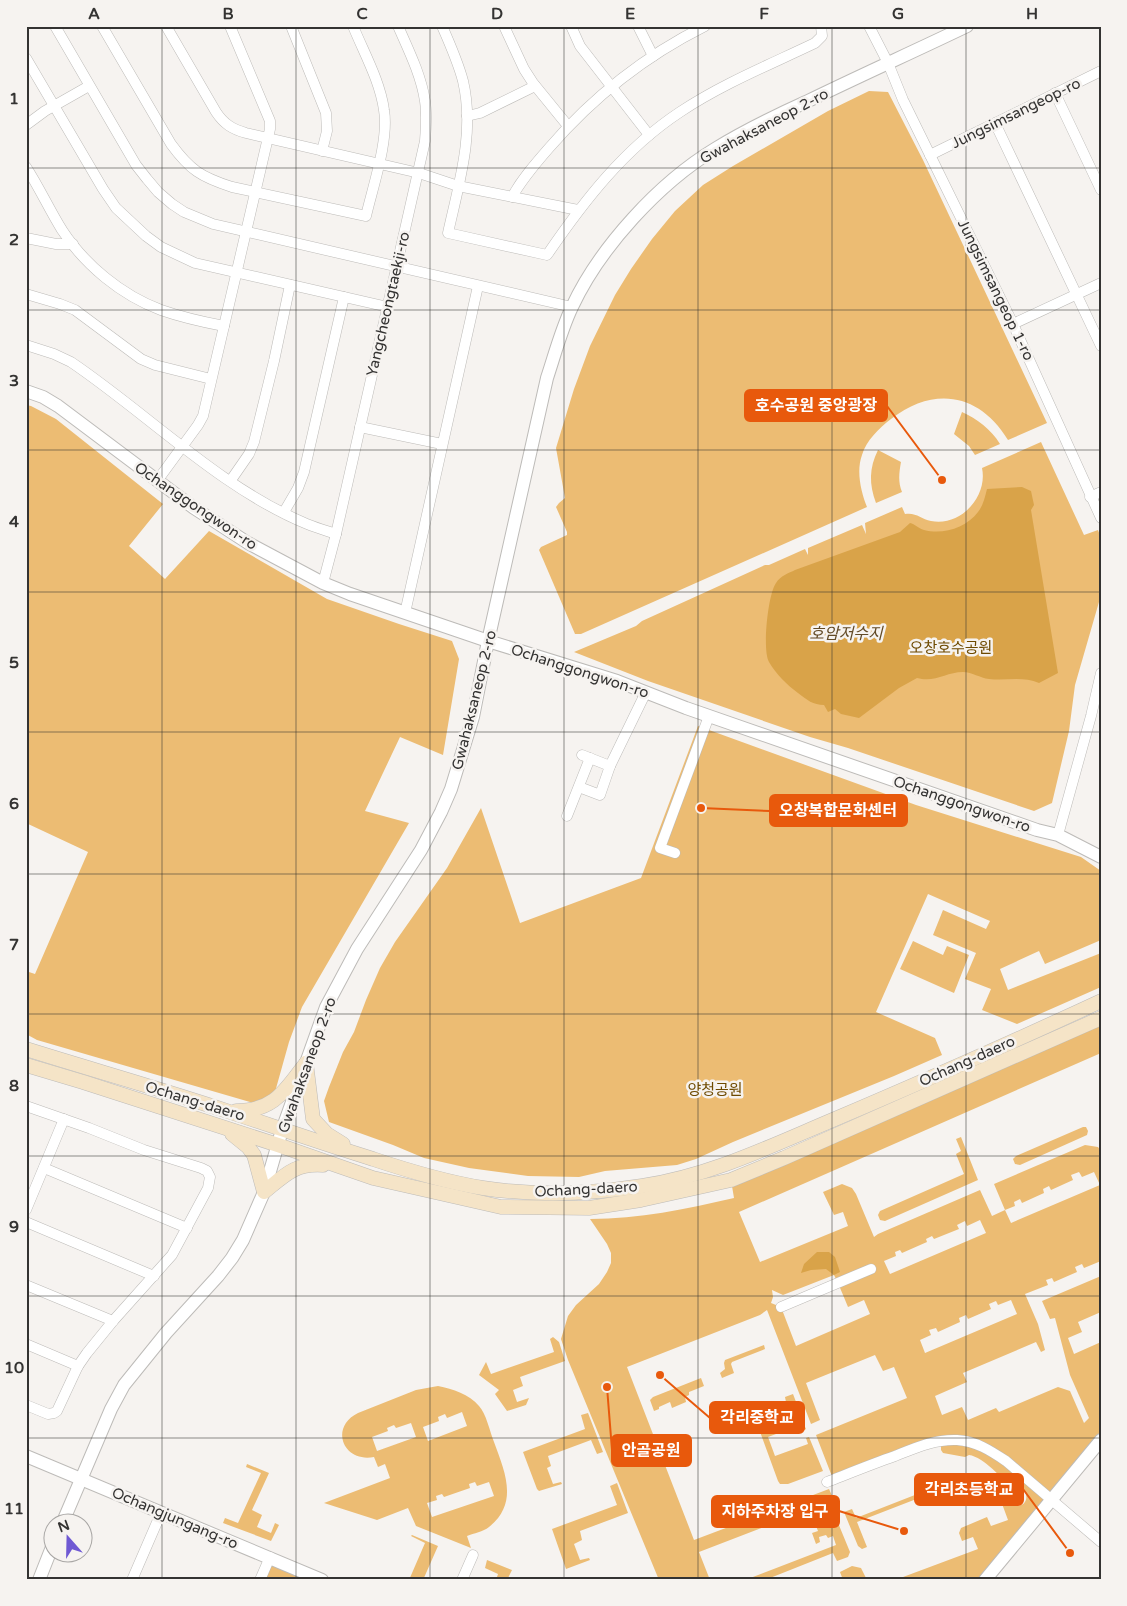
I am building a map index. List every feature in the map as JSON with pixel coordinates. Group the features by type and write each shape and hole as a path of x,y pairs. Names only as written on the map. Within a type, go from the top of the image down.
{"main road":[{"name":"Ochang-daero","path":"26,1049 227,1110 282,1130 415,1172 484,1188 524,1192 569,1193 645,1186 737,1160 855,1111 1101,1001"},
{"name":"Ochang-daero","path":"26,1065 278,1145 373,1178 501,1206 589,1208 641,1200 701,1187 740,1176 1101,1018"},
{"path":"227,1110 254,1110 273,1102 306,1063"},
{"path":"306,1063 313,1119 327,1134 361,1155"},
{"path":"224,1128 248,1147 254,1155 264,1192 296,1168 310,1164 339,1166"}],"street":[{"path":"55,26 136,165 158,192 172,204 198,219 246,232 572,307"},
{"path":"166,26 216,112 233,129 246,134 418,173 458,186 578,210"},
{"path":"157,481 203,416 270,121 230,26"},
{"path":"292,26 326,113 327,131 322,151"},
{"path":"105,28 171,144 182,160 201,176 255,192 366,216 383,140 384,112 378,88 353,26"},
{"name":"Yangcheongtaekji-ro","path":"323,583 336,534 425,141 425,102 417,70 398,26"},
{"path":"504,26 516,54 535,86 568,126"},
{"path":"571,26 580,46 649,135"},
{"path":"638,26 653,56"},
{"path":"446,27 459,66 467,116 467,139 448,233 547,255 578,210 625,157 649,135 679,112 725,85 815,43 822,36 821,26"},
{"name":"Jungsimsangeop 1-ro","path":"869,26 888,63 903,100 1013,324 1101,518"},
{"name":"Gwahaksaneop 2-ro","path":"66,1514 111,1409 124,1385 232,1258 264,1192 282,1130 326,1007 357,949 421,850 451,789 473,716 547,378 560,336 572,307 595,268 620,232 640,210 689,167 715,148 766,121 967,26"},
{"path":"512,197 520,182 568,126 592,102 653,56 700,27"},
{"path":"26,58 116,208 131,223 161,247 195,263 388,307"},
{"name":"Jungsimsangeop-ro","path":"930,155 1101,71"},
{"path":"26,125 54,106 90,86"},
{"path":"467,116 480,113 535,86"},
{"path":"1055,93 1101,190"},
{"path":"995,123 1101,346"},
{"path":"26,167 62,229 95,268 132,296 161,310 224,326"},
{"path":"26,238 56,244 73,244"},
{"path":"1013,324 1101,283"},
{"path":"231,480 249,454 254,442 290,285"},
{"path":"405,613 478,286"},
{"path":"26,294 75,310 141,359 155,366 211,379"},
{"path":"284,512 298,488 304,472 344,297"},
{"path":"26,345 71,362 183,446 254,496 308,524 336,534"},
{"name":"Ochanggongwon-ro","path":"26,390 58,406 194,508 248,543 323,583 488,641 618,681 709,716 1037,830 1058,835 1101,856"},
{"path":"360,426 442,444"},
{"path":"1090,497 1101,492"},
{"path":"1058,835 1096,717 1101,673"},
{"path":"579,787 600,796 610,766 646,692"},
{"path":"675,853 660,848 709,716"},
{"path":"568,816 579,787 586,756 610,766"},
{"path":"26,1106 144,1150 207,1171 210,1177 208,1188 172,1255 113,1321 78,1366 63,1400 54,1414 48,1414 26,1405"},
{"path":"26,1210 64,1119"},
{"path":"44,1168 187,1228"},
{"path":"26,1222 154,1276"},
{"path":"781,1308 871,1269"},
{"path":"26,1285 113,1321"},
{"path":"26,1344 78,1366"},
{"path":"827,1482 924,1445 958,1440 975,1443 990,1450 1101,1542"},
{"path":"985,1580 1101,1440"},
{"name":"Ochangjungang-ro","path":"26,1456 322,1580"},
{"path":"132,1580 161,1513"},
{"path":"462,1580 473,1555"},
{"path":"260,1580 270,1557"},
{"path":"39,1580 45,1564"}],"green space":[{"path":"869,91 888,92 923,160 1047,423 1008,440 984,412 970,404 955,399 923,402 907,408 882,426 864,450 860,461 859,475 867,507 581,634 575,634 539,550 541,547 567,535 556,507 565,498 556,448 574,389 590,346 615,295 652,239 675,211 703,185 828,111"},
{"path":"26,405 56,419 163,504 129,546 165,579 209,531 327,599 452,641 459,659 443,755 400,737 365,811 409,823 302,1007 289,1042 275,1092 257,1104 37,1040 26,1034 26,971 35,974 88,852 26,823"},
{"path":"962,412 983,425 1000,444 975,455 969,446 954,434"},
{"name":"오창호수공원","path":"1041,442 1084,535 1098,530 1101,538 1101,595 1075,685 1069,731 1052,803 1034,811 810,737 648,681 574,652 636,626 642,621 765,565 805,549 808,555 808,548 862,525 866,534 865,523 902,507 905,514 915,515 931,521 942,522 952,519 962,514 976,499 983,479 982,468"},
{"path":"878,450 901,462 899,477 902,492 876,503 871,476"},
{"name":"양청공원","path":"698,726 916,805 1081,857 1101,871 1101,940 1045,964 1039,951 1000,969 1008,990 1101,953 1101,987 1017,1024 982,1010 991,989 965,979 976,953 933,935 943,910 986,929 990,921 928,894 876,1012 935,1038 942,1055 696,1159 677,1165 605,1171 579,1177 528,1176 469,1168 424,1158 329,1122 324,1101 343,1052 354,1032 380,968 395,942 447,868 481,808 520,923 641,878"},
{"path":"913,941 943,955 947,946 969,955 954,993 900,969"},
{"path":"1101,1019 1101,1053 739,1212 760,1262 848,1226 843,1212 834,1215 823,1192 842,1184 852,1188 856,1194 874,1237 980,1190 992,1216 1005,1210 994,1184 1085,1145 1098,1147 1101,1151 1101,1261 1084,1268 1082,1264 1075,1267 1077,1272 1054,1282 1052,1278 1046,1280 1048,1285 1025,1294 1038,1324 1045,1350 1041,1352 1036,1342 963,1373 967,1382 935,1396 942,1415 962,1407 968,1420 996,1408 999,1412 1058,1387 1070,1391 1084,1423 1089,1418 1070,1375 1055,1318 1050,1319 1042,1301 1101,1276 1101,1312 1078,1322 1082,1332 1068,1338 1074,1354 1101,1342 1101,1441 985,1580 895,1580 978,1549 973,1537 962,1541 959,1533 961,1528 987,1517 991,1526 1008,1520 1001,1501 1003,1498 1010,1497 1014,1505 1021,1505 1026,1501 1025,1491 1022,1488 1014,1489 987,1464 975,1457 943,1453 941,1441 833,1479 816,1435 907,1398 894,1367 883,1371 875,1355 806,1383 820,1420 811,1424 767,1310 760,1315 627,1367 694,1540 829,1489 834,1500 699,1552 710,1580 659,1580 561,1339 568,1316 576,1305 599,1284 611,1263 611,1253 607,1244 590,1219 644,1215 734,1198 731,1180","holes":["1079,1172 1082,1177 1094,1172 1100,1185 1011,1223 1005,1210 1015,1206 1014,1202 1020,1199 1022,1203 1044,1193 1043,1189 1049,1186 1051,1190 1073,1180 1071,1175","980,1220 986,1233 890,1274 884,1261 896,1256 895,1252 900,1250 902,1253 927,1242 926,1239 932,1236 934,1239 959,1229 957,1225 965,1221 967,1226","834,1275 848,1307 864,1300 870,1314 796,1346 781,1307 771,1303 773,1297 772,1290 783,1295","1011,1300 1017,1314 925,1353 920,1340 931,1335 929,1330 936,1328 938,1332 960,1322 959,1318 966,1315 968,1319 991,1309 989,1304 996,1301 998,1305"]},
{"path":"1086,1127 1088,1131 1087,1135 1020,1165 1015,1164 1013,1159 1016,1156"},
{"path":"961,1137 978,1180 885,1221 880,1220 878,1215 880,1211 964,1174 956,1154 961,1151 956,1139"},
{"path":"553,1337 559,1342 565,1361 520,1377 523,1386 513,1390 517,1402 529,1398 526,1405 507,1411 495,1394 499,1390 479,1375 486,1362 491,1374 554,1352 550,1339"},
{"path":"764,1345 765,1349 732,1362 734,1373 722,1378 720,1373 725,1369 725,1360"},
{"path":"701,1378 704,1386 689,1392 689,1395 685,1397 686,1402 672,1408 670,1402 654,1411 650,1400 653,1397"},
{"path":"438,1386 460,1393 470,1398 479,1406 488,1423 505,1476 507,1497 504,1508 498,1518 489,1527 467,1536 471,1548 416,1526 408,1508 377,1520 324,1503 390,1478 385,1464 378,1467 374,1457 354,1455 348,1449 343,1442 344,1427 349,1419 358,1413 416,1390","holes":["462,1412 467,1426 428,1441 423,1427 439,1421 438,1417 445,1414 447,1418","411,1423 416,1437 377,1451 372,1437 388,1431 387,1428 394,1425 396,1428","475,1482 477,1486 489,1482 494,1496 432,1517 427,1503 437,1500 436,1496 442,1494 444,1497 470,1488 469,1484"]},
{"path":"793,1394 797,1409 794,1410 791,1405 760,1416 767,1434 799,1423 797,1418 800,1416 806,1429 803,1431 800,1425 768,1437 775,1456 808,1444 806,1438 809,1437 823,1471 788,1484 780,1484 755,1418 758,1412 786,1402 785,1397"},
{"path":"588,1413 603,1452 597,1454 591,1440 548,1456 551,1466 547,1468 553,1484 561,1482 562,1484 539,1491 523,1452 585,1429 581,1415"},
{"path":"247,1464 269,1473 252,1510 262,1515 257,1527 271,1533 275,1523 279,1525 271,1541 223,1523 225,1518 238,1523 261,1473 246,1467"},
{"path":"966,1475 968,1479 857,1522 867,1547 862,1549 858,1546 844,1512 852,1509 856,1518"},
{"path":"617,1483 628,1513 580,1531 582,1540 574,1544 580,1560 589,1558 590,1560 566,1569 552,1529 617,1505 610,1486"},
{"path":"836,1518 850,1552 848,1557 837,1561 833,1553 765,1580 745,1580 836,1545 833,1536 828,1538 826,1535 819,1537 820,1542 816,1544 812,1533 818,1531 816,1526"},
{"path":"412,1535 438,1546 423,1580 409,1580 425,1543"},
{"path":"270,1557 322,1580 260,1580"},
{"path":"487,1560 512,1570 507,1580 496,1580 498,1574 485,1568"},
{"path":"852,1566 861,1568 867,1580 843,1580 840,1572"}],"water":[{"name":"호암저수지","path":"1022,487 1031,491 1034,505 1031,510 1058,673 1039,683 1021,679 989,679 963,672 929,679 917,678 899,688 859,718 841,714 835,709 828,712 824,705 810,702 794,690 775,671 767,656 766,635 773,589 782,577 795,570 900,532 910,523 924,530 931,531 939,532 954,529 973,518 978,512 983,504 987,489"},
{"path":"817,1252 829,1252 835,1257 840,1272 834,1275 826,1269 801,1273 804,1264"}],"place":[{"name":"호수공원 중앙광장","path":"942,480"},
{"name":"오창복합문화센터","path":"701,808"},
{"name":"각리중학교","path":"660,1375"},
{"name":"안골공원","path":"607,1387"},
{"name":"지하주차장 입구","path":"904,1531"},
{"name":"각리초등학교","path":"1070,1553"}]}
